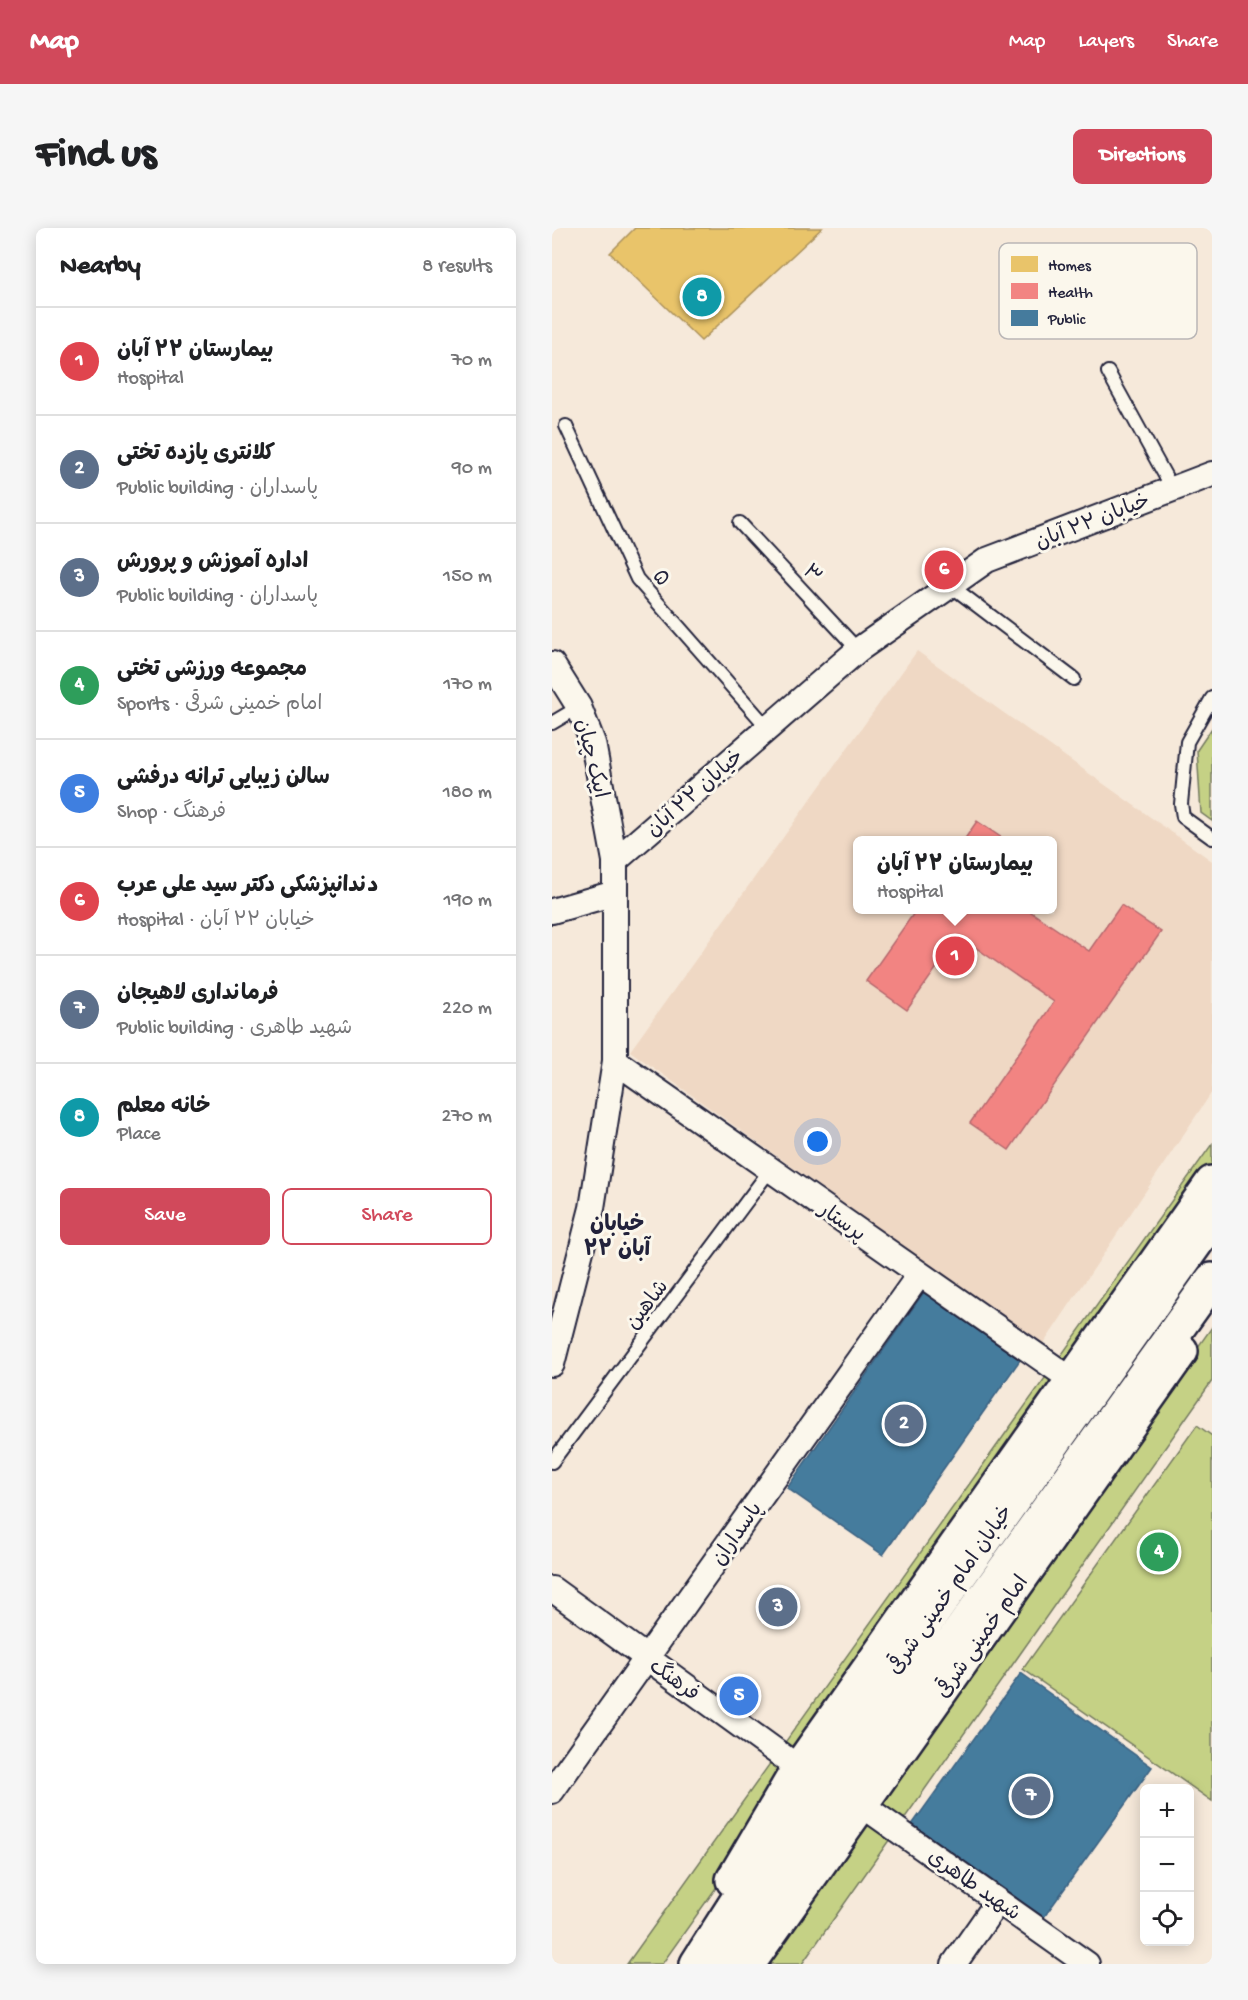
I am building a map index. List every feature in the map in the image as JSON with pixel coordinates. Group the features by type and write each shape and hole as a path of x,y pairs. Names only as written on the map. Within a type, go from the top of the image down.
{"main road":[{"path":"684,1964 799,1768 1212,1183"},
{"name":"خیابان امام خمینی شرقی","path":"697,1964 817,1776 1212,1220"},
{"name":"خیابان امام خمینی شرقی","path":"722,1964 1212,1280"},
{"name":"امام خمینی شرقی","path":"748,1964 1212,1307"}],"street":[{"name":"خیابان ۲۲ آبان","path":"615,861 858,650 987,560 1212,474"},
{"name":"ایپک چیان","path":"552,663 579,707 593,743 615,861"},
{"path":"552,1362 592,1208 615,1061 615,861"},
{"path":"552,911 615,893"},
{"name":"پرستار","path":"615,1061 1072,1380"},
{"name":"پاسداران","path":"552,1791 919,1275"},
{"name":"فرهنگ","path":"552,1589 799,1768"},
{"name":"شهید طاهری","path":"862,1805 1087,1964"},
{"path":"954,1964 998,1901"}],"lane":[{"path":"1108,372 1173,490"},
{"name":"۵","path":"566,426 637,579 767,727"},
{"name":"۳","path":"740,523 858,650"},
{"path":"950,585 1074,680"},
{"path":"1212,698 1187,742 1181,804 1183,817 1212,838"},
{"path":"552,723 579,707"},
{"name":"شاهین","path":"552,1461 770,1170"}],"shaded area":[{"path":"917,651 1212,861 1212,1092 1042,1346 630,1051"}],"green space":[{"path":"1212,728 1212,821 1201,813 1197,750"},
{"path":"1212,1144 1212,1188 662,1964 627,1964"},
{"path":"1212,1327 1212,1381 802,1964 763,1964"},
{"path":"1197,1425 1212,1436 1212,1801 1194,1788 1194,1784 1188,1784 1023,1669"}],"building: Homes":[{"path":"635,228 822,228 701,341 610,253"}],"building: Health":[{"path":"977,821 999,836 967,836"},
{"path":"1121,905 1161,932 1009,1150 970,1123 1054,1002 959,936 907,1010 866,981 913,914 1034,914 1089,951"}],"building: Public":[{"path":"924,1292 1020,1360 883,1555 787,1488"},
{"path":"1021,1673 1152,1767 1042,1920 911,1826"}],"place":[{"name":"خانه معلم","path":"702,297"},
{"name":"دندانپزشکی دکتر سید علی عرب","path":"944,570"},
{"name":"بیمارستان ۲۲ آبان","path":"955,956"},
{"name":"کلانتری یازده تختی","path":"904,1424"},
{"name":"مجموعه ورزشی تختی","path":"1159,1552"},
{"name":"اداره آموزش و پرورش","path":"778,1607"},
{"name":"سالن زیبایی ترانه درفشی","path":"739,1696"},
{"name":"فرمانداری لاهیجان","path":"1031,1796"}],"district":[{"name":"خیابان ۲۲ آبان","path":"617,1234"}]}
